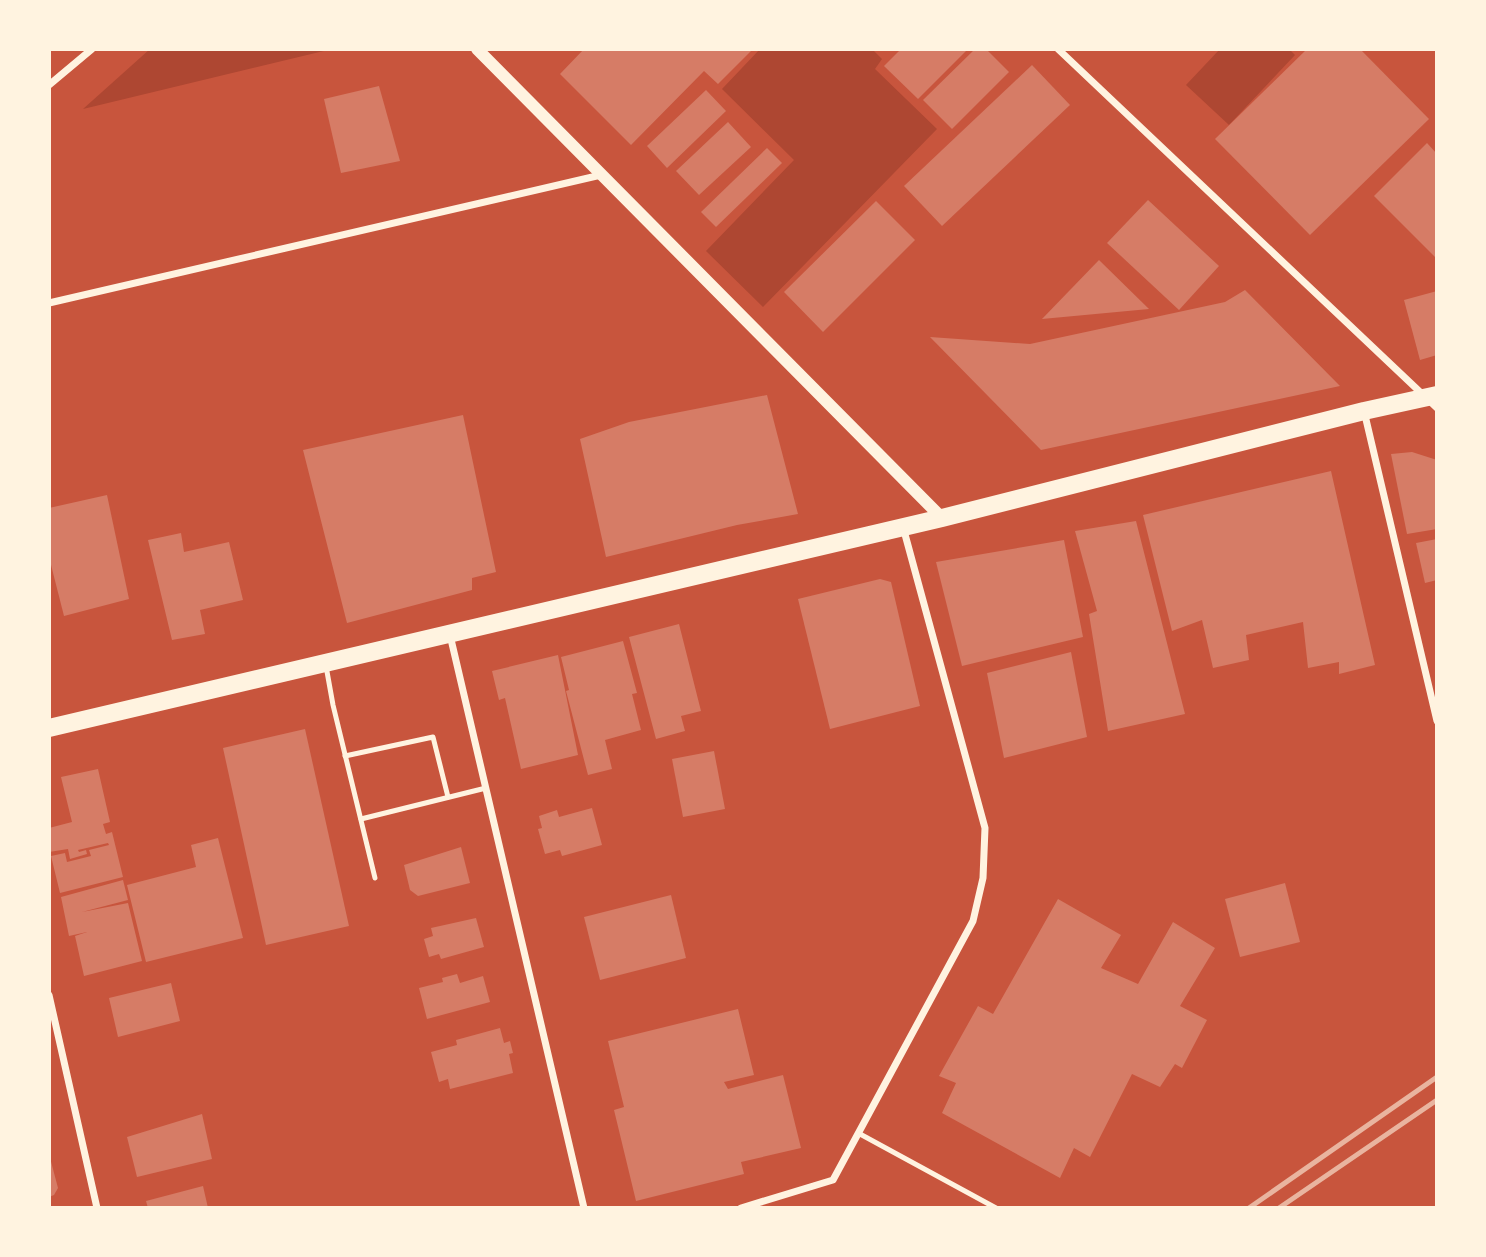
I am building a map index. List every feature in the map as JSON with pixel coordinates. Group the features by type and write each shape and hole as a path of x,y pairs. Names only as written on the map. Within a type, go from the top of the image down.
{"main road":[{"path":"49,727 903,527 1364,411 1433,401"}],"street":[{"path":"49,86 92,49"},
{"path":"477,49 942,517"},
{"path":"1058,49 1433,401"},
{"path":"49,303 601,174"},
{"path":"1364,411 1437,722"},
{"path":"741,1208 833,1180 860,1134 930,996 973,921 983,878 985,828 903,527"},
{"path":"450,634 584,1208"},
{"path":"49,995 97,1208"}],"lane":[{"path":"326,663 345,756 375,878"},
{"path":"345,756 433,737 449,797"},
{"path":"361,819 486,788"},
{"path":"860,1134 996,1208"}],"shaded area":[{"path":"150,49 332,49 83,109"},
{"path":"760,49 872,49 882,59 875,69 937,129 763,307 706,251 794,160 722,89"},
{"path":"1220,49 1289,49 1295,55 1229,125 1186,85"}],"building":[{"path":"584,49 753,49 718,84 704,71 631,145 560,74"},
{"path":"901,49 968,49 918,99 884,66"},
{"path":"975,49 986,49 1009,72 952,129 923,100"},
{"path":"1307,49 1360,49 1429,119 1310,235 1215,139"},
{"path":"1032,65 1070,105 942,226 904,186"},
{"path":"379,86 400,161 341,173 324,99"},
{"path":"706,90 726,111 667,168 647,146"},
{"path":"728,122 751,147 699,195 676,171"},
{"path":"1427,143 1437,154 1437,259 1374,196"},
{"path":"767,148 782,163 716,227 701,212"},
{"path":"1148,200 1219,266 1179,310 1107,243"},
{"path":"876,201 915,240 823,332 784,292"},
{"path":"1099,260 1149,309 1042,319"},
{"path":"1245,290 1340,386 1041,450 930,337 1030,344 1225,302"},
{"path":"1437,291 1437,355 1420,360 1404,300"},
{"path":"767,395 798,514 737,525 606,557 580,439 629,422"},
{"path":"463,415 496,572 472,578 472,590 347,623 303,450"},
{"path":"1412,452 1437,460 1437,529 1407,534 1391,454"},
{"path":"1331,471 1375,665 1339,674 1339,662 1308,668 1303,622 1246,635 1249,660 1213,668 1202,620 1172,631 1143,515"},
{"path":"107,495 129,599 64,616 49,557 49,508"},
{"path":"1136,521 1185,714 1108,731 1089,614 1097,611 1075,531"},
{"path":"181,533 184,552 229,542 243,600 200,610 205,634 172,640 148,540"},
{"path":"1437,539 1437,580 1425,583 1416,543"},
{"path":"1064,540 1083,637 962,666 936,562"},
{"path":"880,579 891,582 920,706 830,729 798,599"},
{"path":"679,624 701,711 681,716 685,731 656,739 629,637"},
{"path":"623,641 637,693 632,694 641,730 605,740 612,769 588,775 566,691 569,690 561,657"},
{"path":"1071,652 1087,737 1004,758 987,673"},
{"path":"558,655 578,755 521,769 505,698 499,700 492,671"},
{"path":"305,729 349,926 266,945 223,748"},
{"path":"714,751 725,809 683,817 672,759"},
{"path":"98,769 110,822 103,824 106,834 112,832 123,877 60,893 51,856 65,853 67,862 91,856 89,850 109,845 108,843 78,850 86,850 87,854 70,859 68,849 49,852 49,828 72,822 61,777"},
{"path":"592,808 602,845 562,856 560,850 545,854 538,829 542,828 539,816 557,810 559,817"},
{"path":"218,838 243,938 146,962 127,885 196,867 191,845"},
{"path":"461,847 470,883 418,896 410,890 404,865"},
{"path":"123,880 128,900 82,912 128,903 142,961 84,976 75,936 87,932 69,936 61,897"},
{"path":"1285,883 1300,942 1240,957 1225,899"},
{"path":"671,895 686,958 600,980 584,917"},
{"path":"1058,899 1121,935 1101,968 1138,984 1173,922 1215,948 1180,1006 1207,1020 1182,1068 1175,1064 1160,1087 1132,1074 1090,1157 1074,1148 1060,1178 942,1113 956,1083 939,1076 978,1006 993,1014"},
{"path":"476,918 484,947 441,959 439,954 429,957 424,939 433,936 431,928"},
{"path":"457,974 460,983 483,976 490,1002 427,1019 419,988 443,982 442,978"},
{"path":"171,983 180,1021 118,1037 109,998"},
{"path":"738,1009 754,1075 724,1082 728,1089 783,1075 801,1148 741,1162 744,1174 636,1201 614,1110 624,1107 608,1041"},
{"path":"500,1028 504,1043 510,1041 513,1053 509,1054 513,1073 450,1089 448,1079 439,1082 431,1052 457,1045 456,1040"},
{"path":"202,1114 212,1159 137,1177 127,1137"},
{"path":"49,1154 58,1188 54,1195 49,1197"},
{"path":"203,1186 208,1208 148,1208 146,1201"}],"railway":[{"path":"1249,1208 1437,1077"},
{"path":"1279,1208 1437,1100"}]}
